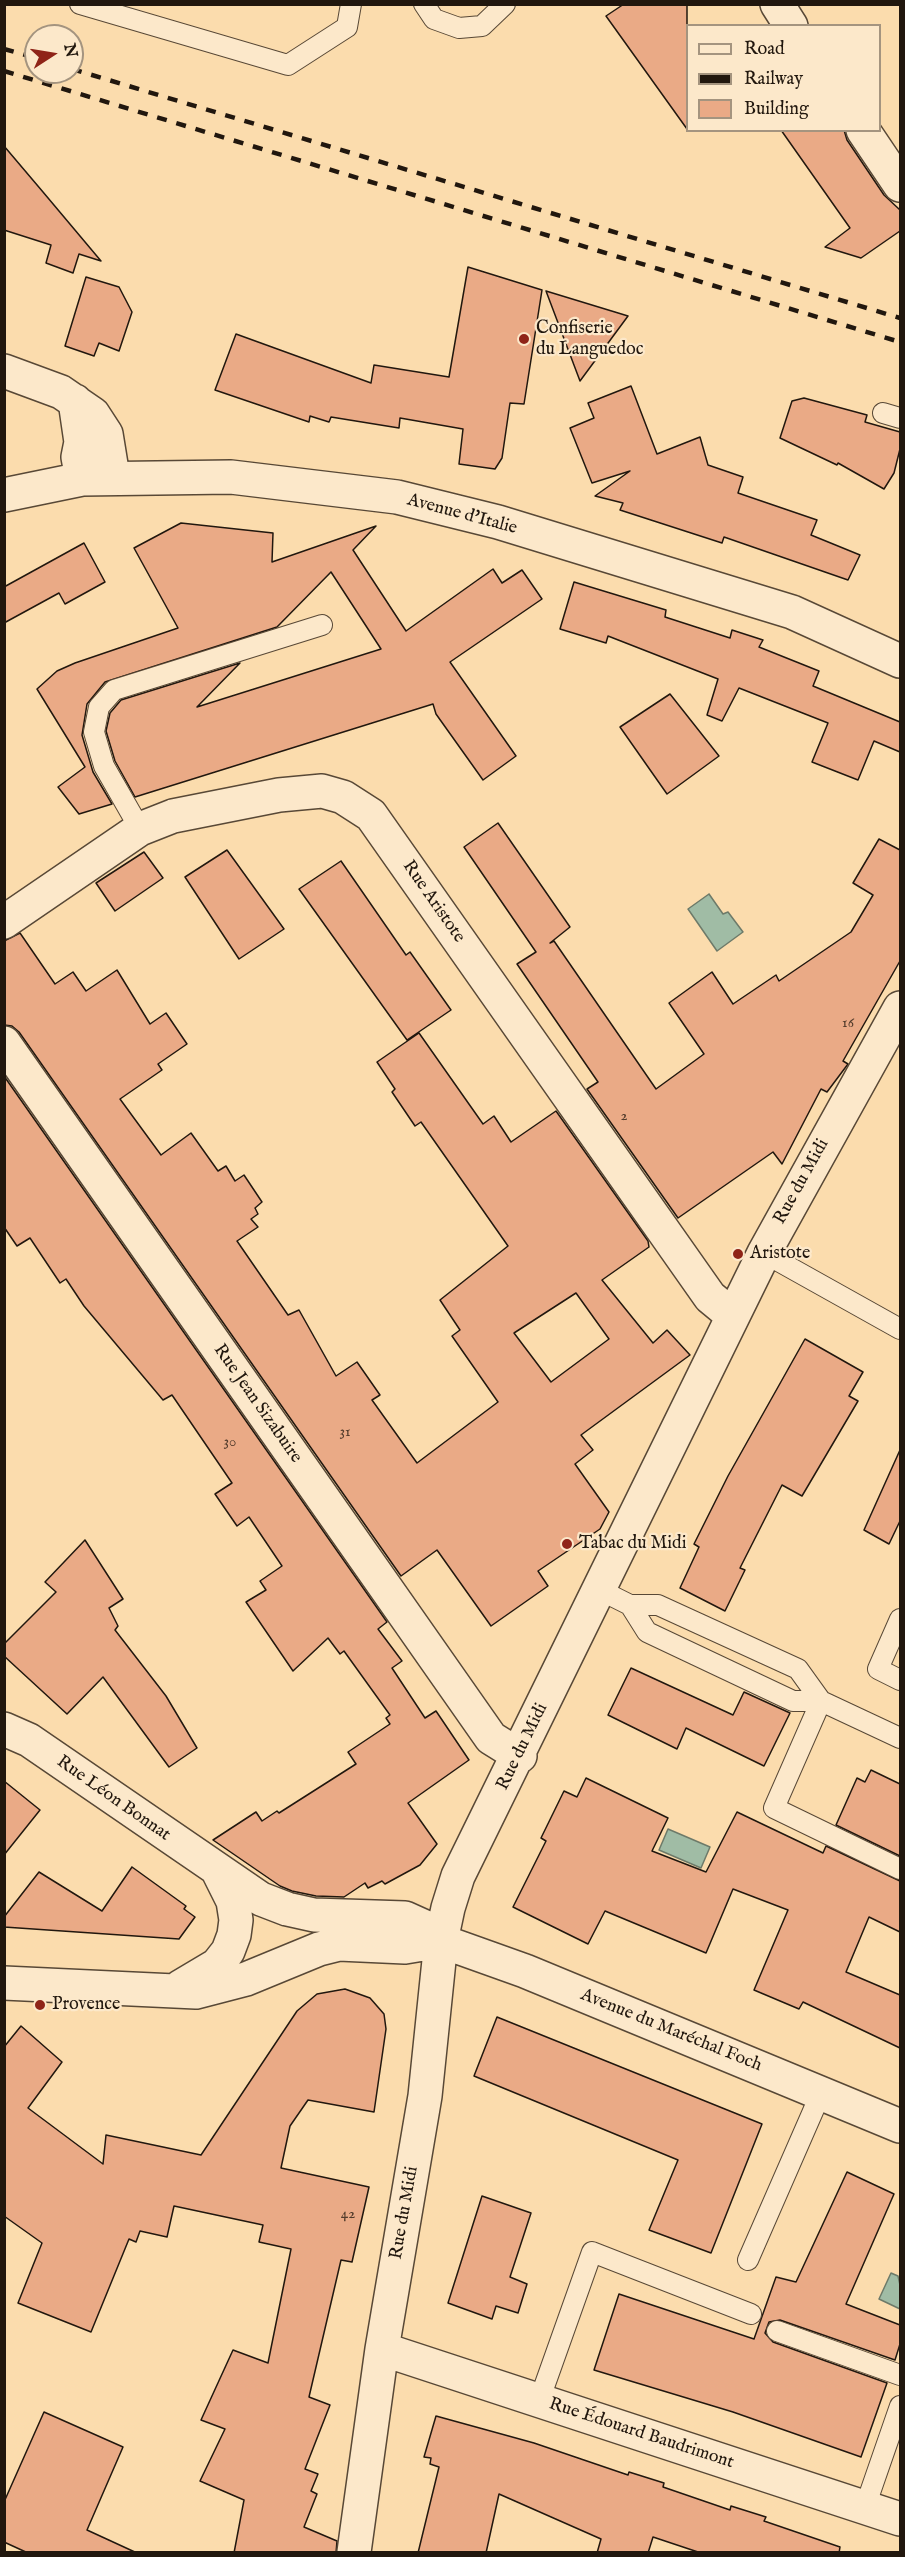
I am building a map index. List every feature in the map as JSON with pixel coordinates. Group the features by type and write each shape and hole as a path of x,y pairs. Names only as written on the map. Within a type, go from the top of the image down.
{"street":[{"path":"777,4 790,24"},
{"path":"864,132 900,185"},
{"path":"4,371 61,392 75,401 81,442 78,457 98,478"},
{"name":"Avenue d'Italie","path":"4,495 98,478 231,477 396,498 498,522 792,612 900,661"},
{"name":"Rue Aristote","path":"4,922 140,829 173,816 279,795 322,791 343,796 371,815 710,1297 733,1316"},
{"name":"Rue du Midi","path":"354,2553 382,2349 425,2096 441,1941 447,1908 458,1876 520,1755 764,1252 900,1008"},
{"name":"Rue Jean Sizabuire","path":"4,1043 491,1738 520,1755"},
{"name":"Rue Léon Bonnat","path":"4,1729 29,1740 219,1873 261,1899 287,1909 342,1918 405,1918 425,1927 441,1941"},
{"name":"Rue Léon Bonnat","path":"170,1992 203,1976 217,1965 228,1951 236,1920 233,1901 219,1873"},
{"name":"Rue Léon Bonnat","path":"4,1983 196,1992 216,1989 339,1944 405,1947 441,1941"},
{"name":"Avenue du Maréchal Foch","path":"441,1941 525,1971 900,2126"},
{"name":"Rue Édouard Baudrimont","path":"382,2349 900,2519"}],"lane":[{"path":"80,4 288,65 347,27 351,4"},
{"path":"424,4 434,19 459,28 482,26 505,4"},
{"path":"140,829 104,766 94,732 99,707 114,690 322,625"},
{"path":"764,1252 900,1329"},
{"path":"600,1590 630,1605 658,1605 798,1669 821,1701"},
{"path":"630,1605 647,1632 793,1701 821,1701 900,1738"},
{"path":"900,1619 878,1669 900,1680"},
{"path":"821,1701 774,1808 900,1869"},
{"path":"748,2260 821,2094"},
{"path":"539,2401 592,2252 751,2314"},
{"path":"777,2331 900,2375"},
{"path":"865,2507 900,2406"}],"shaded area":[{"path":"709,894 723,914 728,912 743,932 717,951 688,909"},
{"path":"668,1829 710,1847 701,1868 659,1850"},
{"path":"891,2273 898,2276 900,2309 879,2299"}],"building":[{"path":"624,4 687,4 686,128 606,16"},
{"path":"782,132 845,132 847,140 884,195 900,210 900,231 861,258 825,247 850,228"},
{"path":"4,146 101,261 79,254 73,273 46,263 51,245 4,230"},
{"path":"468,267 542,290 524,404 510,403 502,458 495,469 459,464 463,429 400,418 399,428 331,417 329,422 310,416 309,422 215,390 236,334 371,383 374,365 449,377"},
{"path":"86,277 119,287 132,312 119,351 99,343 94,356 65,346"},
{"path":"546,291 628,316 580,381"},
{"path":"631,386 657,454 700,437 708,465 743,477 738,493 817,520 811,535 860,555 848,580 724,537 722,543 620,510 623,503 595,496 630,471 592,483 570,428 594,418 588,403"},
{"path":"804,398 867,415 865,422 900,432 900,449 894,473 884,489 838,463 837,465 780,438 792,401"},
{"path":"181,523 273,533 272,562 376,526 353,550 406,631 493,569 502,583 522,570 542,599 450,662 516,756 483,780 436,714 433,704 135,797 115,761 106,731 110,713 121,700 240,663 197,707 381,649 331,572 277,627 105,682 87,704 82,735 93,772 112,804 79,814 58,787 85,767 37,689 57,671 75,663 178,628 134,548"},
{"path":"84,543 105,582 65,604 59,593 4,623 4,587"},
{"path":"574,582 666,610 665,617 730,638 732,630 763,640 759,647 819,671 813,686 900,722 900,752 874,741 858,780 812,762 828,723 739,688 722,721 707,715 718,679 608,636 606,643 560,629"},
{"path":"670,694 719,756 667,794 620,727"},
{"path":"498,823 570,927 550,943 554,941 656,1089 704,1054 669,1003 712,972 733,1004 776,975 779,981 851,932 873,895 853,883 879,839 900,850 900,961 843,1061 848,1064 827,1092 821,1089 782,1164 773,1152 678,1218 587,1089 598,1082 517,964 536,952 464,847"},
{"path":"227,850 284,929 239,959 185,877"},
{"path":"144,852 163,878 115,911 96,883"},
{"path":"341,861 406,955 410,952 451,1010 407,1040 299,889"},
{"path":"20,933 55,984 73,972 86,991 117,970 150,1024 166,1013 187,1044 158,1064 162,1070 120,1099 161,1155 191,1133 218,1171 226,1166 235,1181 244,1175 262,1202 255,1208 258,1214 251,1219 258,1227 237,1241 288,1315 299,1310 336,1376 357,1362 380,1395 372,1400 417,1463 498,1402 452,1336 460,1330 440,1300 508,1246 421,1122 415,1126 392,1092 395,1089 377,1062 419,1033 483,1124 494,1116 511,1142 556,1111 648,1241 649,1247 602,1280 653,1343 667,1330 690,1355 581,1435 593,1450 575,1464 609,1512 600,1529 538,1571 548,1586 491,1626 437,1550 401,1576 19,1032 12,1026 4,1025 4,941","holes":["576,1293 609,1339 551,1382 514,1333"]},
{"path":"4,1076 387,1622 378,1629 402,1661 392,1668 425,1718 436,1711 469,1760 408,1803 437,1844 420,1865 385,1884 382,1881 368,1888 365,1883 344,1897 316,1896 292,1891 280,1886 213,1840 256,1812 262,1821 277,1811 279,1813 356,1764 348,1752 390,1724 386,1718 390,1715 344,1651 340,1654 328,1638 293,1671 246,1602 266,1590 260,1581 282,1566 249,1517 237,1526 215,1494 232,1483 172,1395 163,1400 84,1306 66,1279 60,1283 30,1238 17,1246 4,1227"},
{"path":"805,1339 863,1372 849,1396 858,1401 802,1496 782,1485 740,1568 745,1570 725,1611 680,1588 699,1547 694,1544 728,1476"},
{"path":"900,1450 900,1521 889,1544 864,1530"},
{"path":"85,1540 123,1599 109,1608 118,1626 115,1630 166,1696 197,1748 169,1767 103,1677 67,1714 4,1656 4,1644 56,1592 45,1582"},
{"path":"631,1668 733,1715 744,1692 790,1713 764,1766 686,1728 677,1749 608,1715"},
{"path":"871,1770 900,1784 900,1856 836,1825 857,1778 865,1782"},
{"path":"586,1778 668,1818 652,1851 706,1872 737,1812 823,1853 826,1846 900,1881 900,1932 869,1917 846,1972 900,1995 900,2048 803,2002 799,2009 754,1990 788,1910 733,1889 706,1953 605,1911 588,1944 513,1907 546,1841 541,1838 564,1791 577,1797"},
{"path":"4,1781 40,1810 4,1855"},
{"path":"132,1867 186,1906 184,1909 195,1917 179,1939 4,1927 4,1917 39,1872 102,1911"},
{"path":"345,1989 370,1998 384,2014 386,2029 374,2112 308,2100 290,2126 281,2168 369,2187 352,2262 341,2260 309,2397 330,2405 305,2469 318,2474 311,2491 317,2494 304,2527 337,2541 336,2553 234,2553 244,2500 200,2481 225,2429 201,2420 233,2350 268,2363 291,2249 259,2242 263,2225 174,2206 167,2237 140,2231 136,2242 129,2239 91,2332 18,2303 42,2243 4,2216 4,2047 21,2026 62,2062 28,2108 103,2164 106,2135 201,2155 297,2011 317,1994"},
{"path":"497,2017 762,2124 711,2253 649,2230 678,2160 474,2076"},
{"path":"847,2172 894,2194 846,2304 900,2325 900,2344 895,2360 780,2320 769,2322 765,2333 773,2342 887,2383 861,2457 733,2412 594,2370 619,2294 754,2339 776,2277 796,2282"},
{"path":"482,2196 531,2213 510,2277 527,2284 518,2313 496,2306 492,2319 448,2303"},
{"path":"44,2412 123,2447 87,2530 137,2553 28,2553 4,2542 4,2502"},
{"path":"436,2416 534,2443 628,2475 629,2472 664,2483 663,2487 730,2510 731,2506 766,2517 764,2521 840,2547 839,2553 701,2553 653,2537 648,2553 597,2553 601,2539 499,2494 486,2553 418,2553 439,2467 430,2464 431,2458 424,2457"}],"railway":[{"path":"4,49 24,55"},
{"path":"4,71 900,342"},
{"path":"84,73 900,318"}],"place":[{"name":"Confiserie du Languedoc","path":"524,339"},
{"name":"Aristote","path":"738,1254"},
{"name":"Tabac du Midi","path":"567,1544"},
{"name":"Provence","path":"40,2005"}]}
